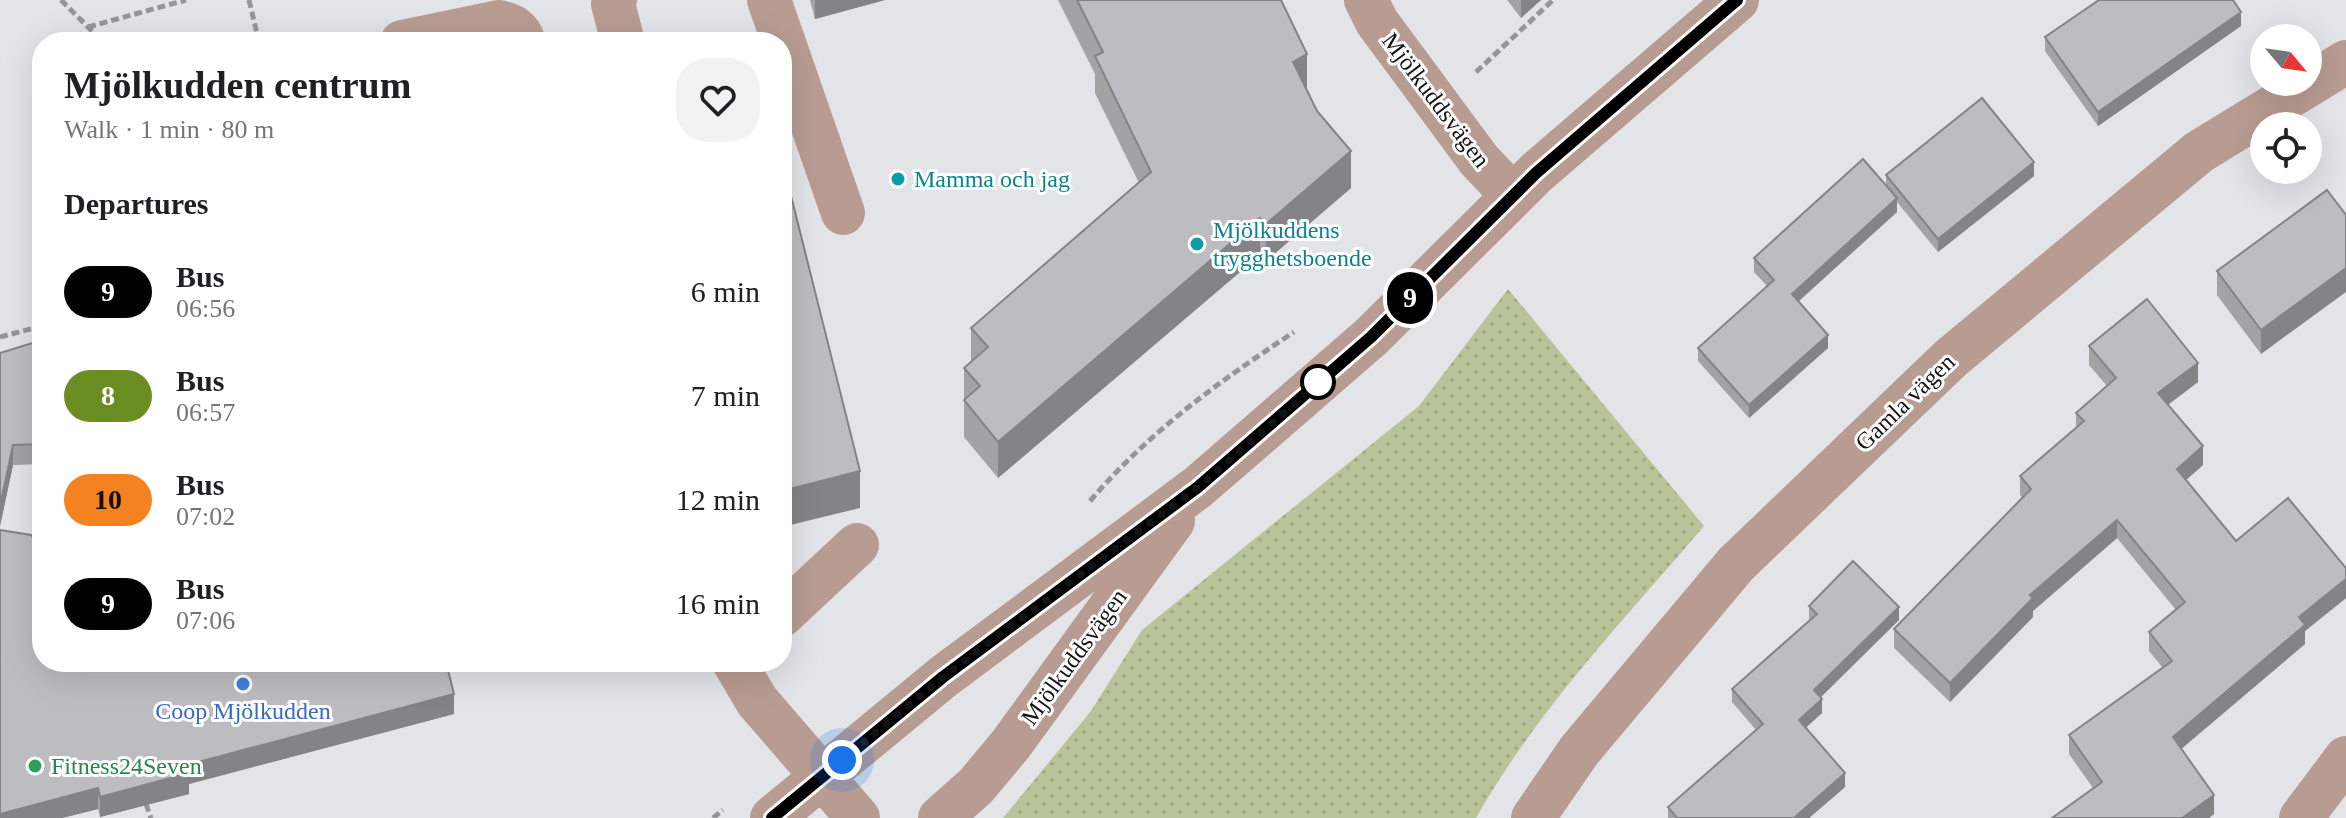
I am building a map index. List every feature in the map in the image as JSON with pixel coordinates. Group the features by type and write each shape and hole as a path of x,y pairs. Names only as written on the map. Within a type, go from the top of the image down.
{"street":[{"path":"615,0 613,4 620,32"},
{"path":"769,0 776,32"},
{"name":"Mjölkuddsvägen","path":"1366,0 1377,22 1463,139 1513,196"},
{"name":"Mjölkuddsvägen","path":"772,818 943,677 1198,487 1371,337 1513,196 1737,0"},
{"path":"450,32 499,22 513,25 519,32"},
{"name":"Gamla vägen","path":"1533,818 1579,751 1736,564 1951,358 2199,152 2346,62"},
{"path":"792,95 843,213"},
{"name":"Mjölkuddsvägen","path":"940,818 976,786 1011,744 1198,487"},
{"path":"792,606 857,545"},
{"path":"740,672 757,701 858,818"},
{"path":"2301,818 2346,758"}],"path":[{"path":"61,0 93,32"},
{"path":"88,27 186,0"},
{"path":"249,0 257,32"},
{"path":"1468,79 1553,0"},
{"path":"1084,507 1124,461 1166,424 1218,382 1302,327"},
{"path":"0,337 32,329"},
{"path":"28,541 32,542"},
{"path":"146,804 151,818"},
{"path":"713,818 725,808"}],"green space":[{"path":"1508,289 1704,526 1554,703 1500,778 1476,818 1003,818 1091,711 1142,630 1419,406"}],"building":[{"name":"Mjölkuddens trygghetsboende","path":"1077,0 1281,0 1307,54 1293,62 1317,111 1351,151 1266,224 1260,218 998,442 964,400 980,386 964,368 988,347 971,328 1151,172 1095,56 1103,52"},
{"path":"2099,0 2233,0 2241,12 2098,112 2045,37"},
{"path":"1982,98 2034,162 1938,239 1886,175"},
{"path":"1863,159 1897,198 1792,294 1828,335 1749,405 1698,348 1774,280 1754,258"},
{"path":"2327,190 2346,215 2346,268 2261,330 2217,271"},
{"path":"792,200 860,471 792,488"},
{"path":"2147,299 2198,363 2158,393 2203,446 2177,469 2236,541 2288,498 2346,568 2346,579 2299,617 2305,625 2173,737 2214,795 2182,818 2052,818 2102,782 2069,735 2172,661 2149,632 2185,602 2117,520 2030,595 2033,598 1950,683 1894,629 2031,489 2020,476 2084,421 2076,413 2116,378 2089,346"},
{"path":"32,343 32,444 13,445 0,506 0,353"},
{"path":"0,530 32,536 32,672 448,672 454,694 187,765 189,773 100,797 98,788 0,814"},
{"path":"1853,561 1899,607 1814,690 1822,699 1799,720 1845,773 1794,818 1677,818 1668,807 1763,724 1732,689 1817,614 1809,606"}],"bus line":[{"name":"9","path":"772,818 943,677 1198,487 1371,337 1536,173 1737,0"}],"place":[{"name":"Mamma och jag","path":"898,179"},
{"name":"Mjölkuddens trygghetsboende","path":"1197,244"},
{"name":"Coop Mjölkudden","path":"243,684"},
{"name":"Fitness24Seven","path":"35,766"}],"route":[{"path":"842,760 943,677 1198,487 1328,375 1318,382"}]}
